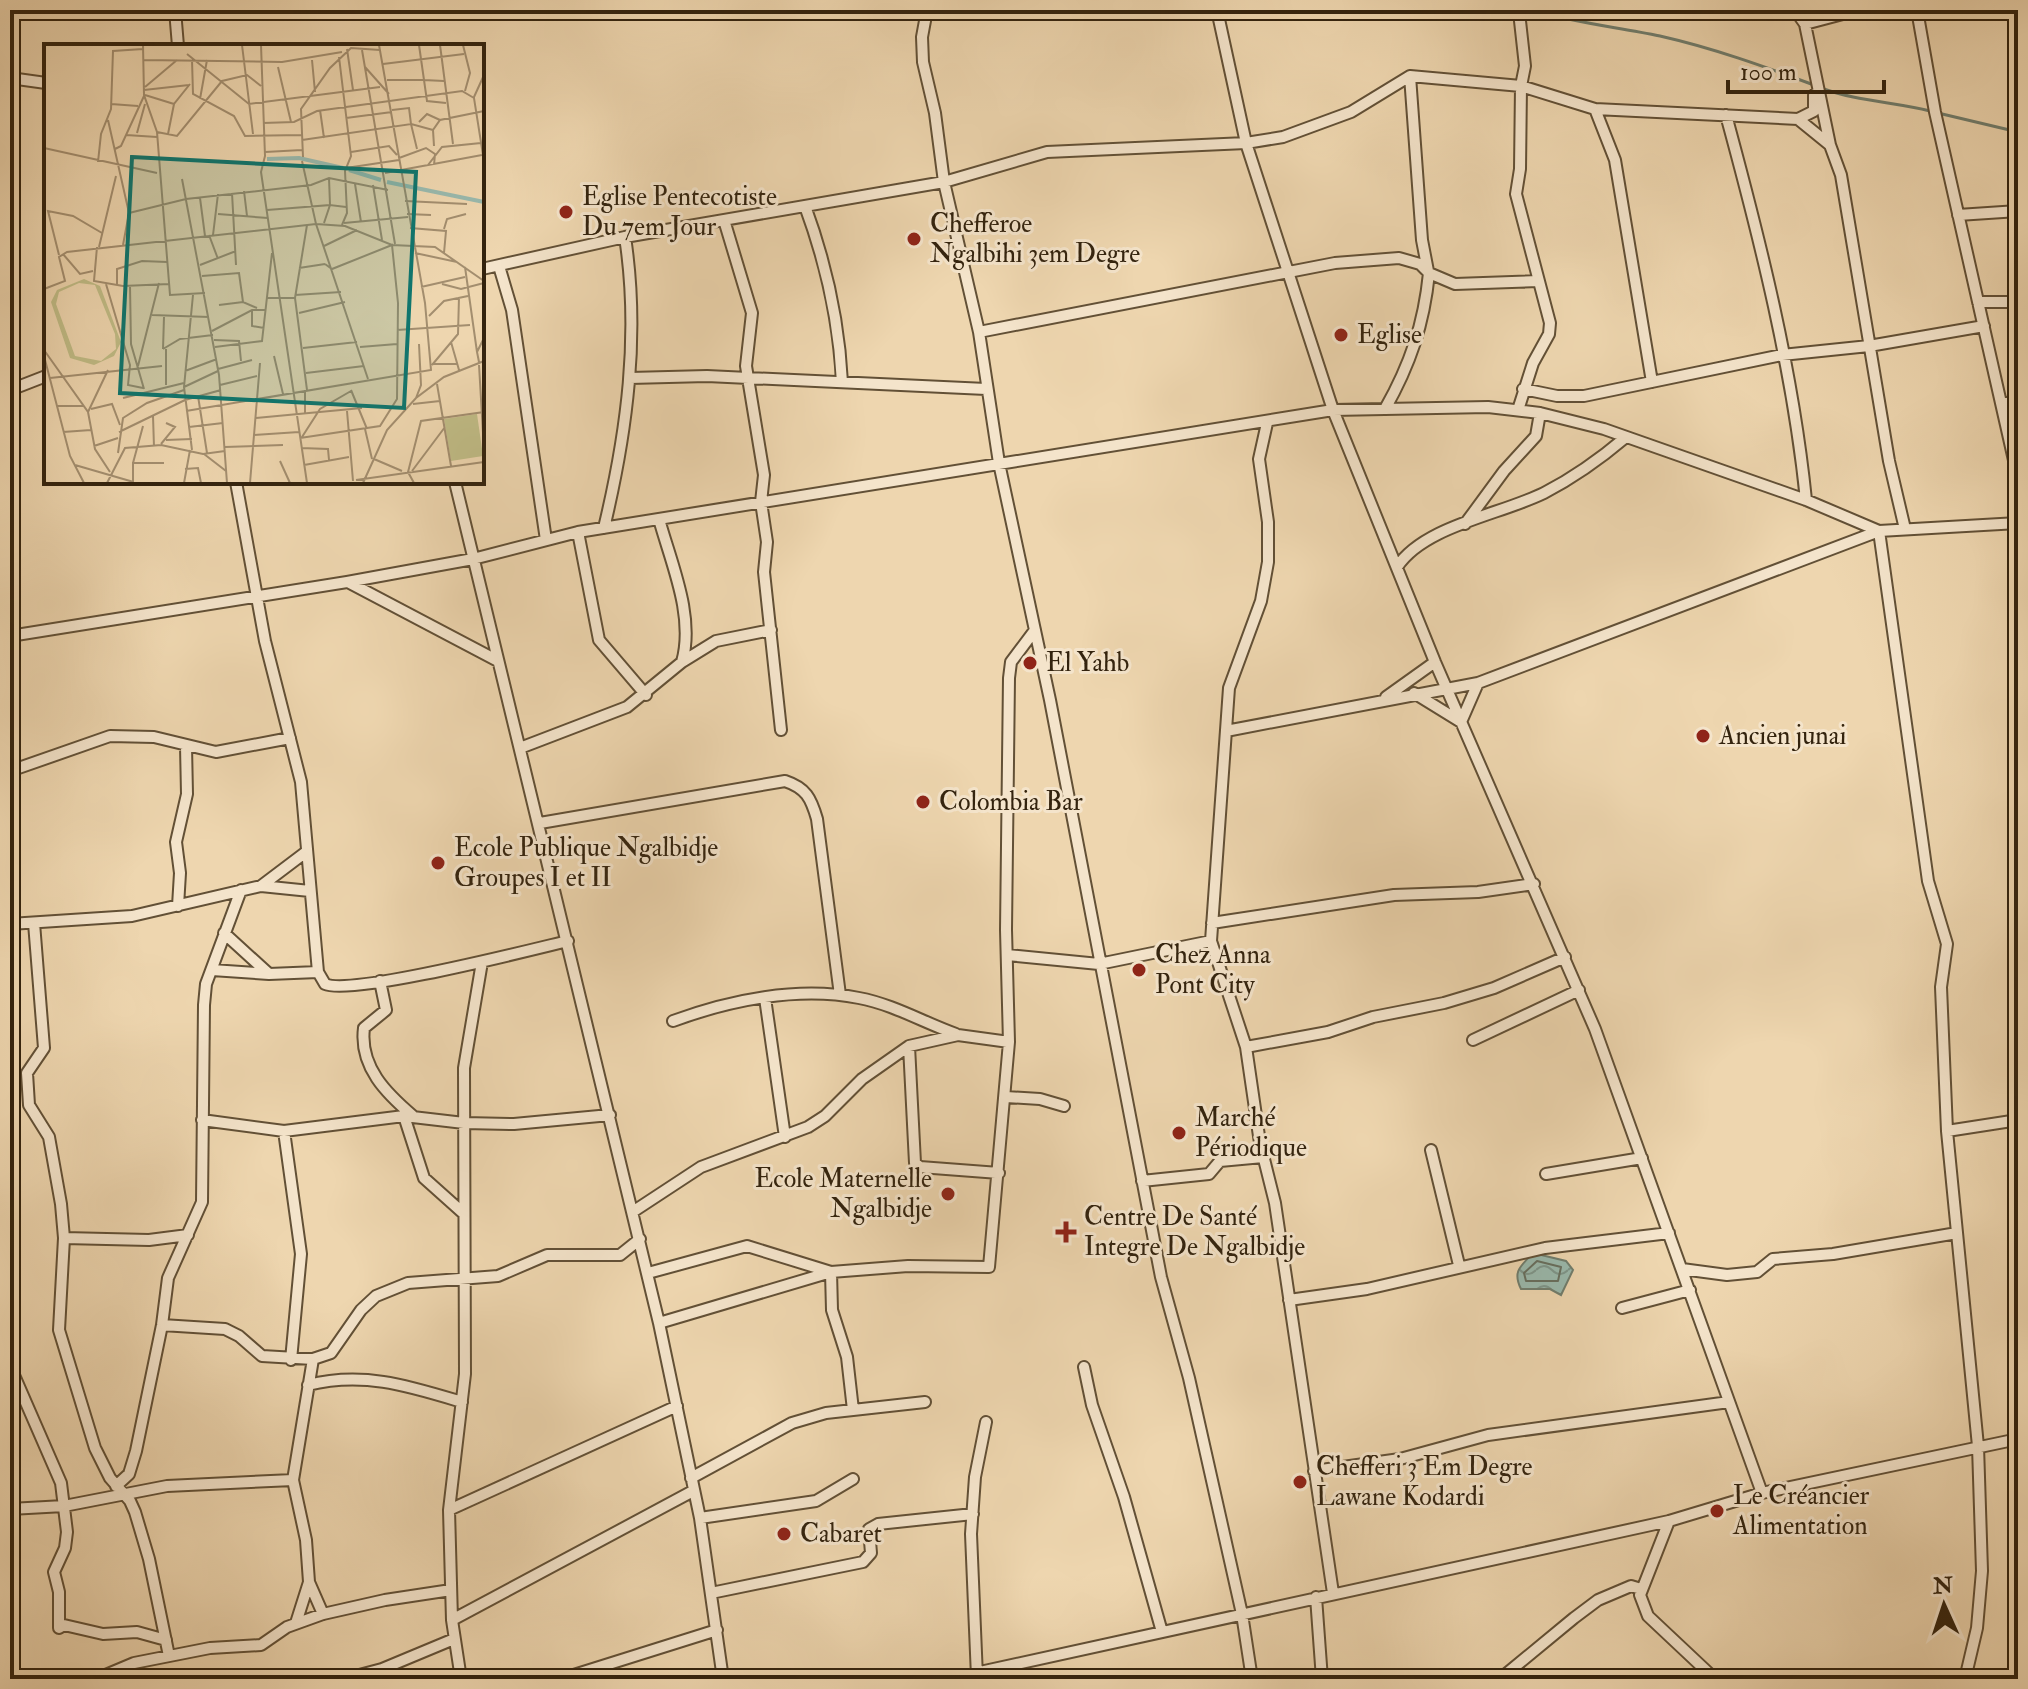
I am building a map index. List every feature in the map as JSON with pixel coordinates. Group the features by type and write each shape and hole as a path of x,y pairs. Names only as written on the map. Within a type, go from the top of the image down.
{"street":[{"path":"175,10 178,44"},
{"path":"927,10 922,37 923,62 935,113 944,182 979,332 999,463 1035,630 1161,1277 1189,1378 1242,1614 1252,1679"},
{"path":"1217,10 1246,143 1291,273 1333,410 1435,662 1579,990 1762,1493"},
{"path":"1518,410 1523,389 1549,334 1539,281 1516,194 1520,169 1521,86 1525,66 1520,21 1523,10"},
{"path":"1795,10 1805,24 1830,145 1843,190 1869,346 1905,529"},
{"path":"1805,24 1858,10"},
{"path":"1917,10 1958,215 2018,478"},
{"path":"1385,409 1412,360 1426,309 1429,273 1422,240 1410,76"},
{"path":"484,269 625,237 944,182 1047,152 1246,143 1283,137 1351,112 1410,76 1521,86 1595,109 1798,119 1814,111 1814,95 1819,91"},
{"path":"10,78 44,83"},
{"path":"1595,109 1615,160 1652,382"},
{"path":"1726,115 1749,198 1782,355 1806,500"},
{"path":"1798,119 1830,145"},
{"path":"805,206 818,241 840,332 842,382"},
{"path":"1958,215 2018,211"},
{"path":"724,220 752,313 748,378 764,475 761,502 767,542 764,572 781,730"},
{"path":"604,528 623,452 630,378 633,286 625,237"},
{"path":"979,332 1335,263 1399,258 1420,264 1429,273 1455,284 1539,281"},
{"path":"499,266 512,310 546,540"},
{"path":"1978,302 2018,302"},
{"path":"1523,389 1557,396 1584,396 1782,355 1869,346 1984,326"},
{"path":"10,390 44,377"},
{"path":"630,378 748,378 986,389"},
{"path":"2001,403 2018,403"},
{"path":"10,636 473,559 578,532 1333,410 1488,407 1540,413 1626,437 1806,500 1879,531"},
{"path":"1464,525 1504,471 1536,436 1540,413"},
{"path":"1267,423 1259,459 1268,522 1265,580 1229,688 1211,941 1246,1047 1263,1157 1275,1203 1333,1593"},
{"path":"1397,567 1414,545 1541,494 1587,470 1626,437"},
{"path":"236,484 238,508 256,594 301,782 318,972 331,987 380,981 482,962 568,941"},
{"path":"455,484 648,1273 700,1518 723,1679"},
{"path":"659,519 688,641 698,654"},
{"path":"1226,731 1478,683 1879,531 2018,523"},
{"path":"1879,531 1928,881 1947,944 1941,987 1947,1131 1978,1446 1982,1571 1977,1628 1965,1679"},
{"path":"578,532 599,640 646,695"},
{"path":"347,582 498,661"},
{"path":"520,748 603,719 646,695 682,662 716,641 771,630"},
{"path":"659,1323 831,1272 908,1266 989,1267 1009,1042 1009,678 1011,662 1035,630"},
{"path":"682,662 688,641"},
{"path":"1381,700 1435,662"},
{"path":"1461,722 1478,683"},
{"path":"1414,693 1461,722"},
{"path":"10,771 110,736 154,737 216,752 290,738"},
{"path":"178,906 180,873 176,842 187,794 186,746"},
{"path":"540,823 785,781 801,786 812,801 817,819 840,995"},
{"path":"261,886 306,852"},
{"path":"1516,885 1527,868"},
{"path":"1212,923 1394,895 1478,892 1534,884"},
{"path":"10,924 132,916 261,886 310,891"},
{"path":"120,1490 132,1467 162,1325 168,1278 202,1202 206,984 241,890"},
{"path":"34,923 44,1048 27,1073 29,1105 49,1137 64,1238 59,1330 95,1448 135,1512 149,1559 169,1656"},
{"path":"224,933 269,974"},
{"path":"1007,955 1099,964 1211,941"},
{"path":"1246,1047 1328,1032 1373,1017 1444,1003 1494,988 1565,957"},
{"path":"461,1679 452,1620 449,1510 465,1374 462,1212 464,1068 482,962"},
{"path":"212,970 269,974 318,972"},
{"path":"380,981 386,1010 364,1028 367,1056 385,1092 408,1116 424,1178 462,1212"},
{"path":"1473,1040 1579,990"},
{"path":"673,1021 722,1004 765,998 840,995 873,1001 958,1035 1009,1042"},
{"path":"765,998 785,1137"},
{"path":"634,1211 701,1167 785,1137 825,1116 862,1079 909,1046 958,1035"},
{"path":"909,1046 915,1163 920,1167 999,1173"},
{"path":"1006,1097 1040,1099 1064,1106"},
{"path":"202,1120 284,1131 408,1116 464,1123 552,1123 610,1115"},
{"path":"1947,1131 2018,1120"},
{"path":"284,1131 301,1254 291,1360"},
{"path":"1431,1150 1459,1265"},
{"path":"1142,1181 1209,1174 1220,1161 1263,1157"},
{"path":"1546,1174 1642,1158"},
{"path":"1289,1300 1367,1289 1459,1265 1545,1248 1669,1233"},
{"path":"1682,1269 1727,1275 1757,1272 1773,1259 1833,1254 1957,1233"},
{"path":"64,1238 149,1240 188,1235"},
{"path":"162,1325 225,1329 239,1336 262,1356 313,1359 331,1353 361,1310 376,1296 408,1283 498,1276 547,1255 620,1255 640,1239"},
{"path":"648,1273 747,1246 831,1272"},
{"path":"831,1272 832,1310 847,1357 853,1410"},
{"path":"1622,1308 1690,1290"},
{"path":"313,1359 293,1480 306,1540 309,1582 323,1614"},
{"path":"10,1366 55,1464 64,1506 65,1548 54,1572 59,1592 59,1628 64,1625 103,1634 137,1632 166,1640"},
{"path":"1084,1367 1092,1405 1124,1497 1162,1632"},
{"path":"308,1385 340,1378 396,1382 462,1402"},
{"path":"691,1478 792,1423 853,1410 925,1402"},
{"path":"1314,1471 1400,1459 1503,1433 1729,1402"},
{"path":"449,1510 677,1406"},
{"path":"977,1676 973,1514 975,1477 986,1422"},
{"path":"948,1679 977,1676 1333,1593 1669,1521 1762,1493 2018,1439"},
{"path":"700,1518 816,1501 853,1479"},
{"path":"10,1509 64,1506 120,1490 204,1482 293,1480"},
{"path":"452,1620 693,1491"},
{"path":"711,1593 858,1565 871,1553 869,1529 878,1524 973,1514"},
{"path":"1669,1521 1640,1595 1648,1616 1715,1679"},
{"path":"296,1623 309,1582"},
{"path":"1500,1679 1598,1600 1631,1586 1641,1589"},
{"path":"96,1679 119,1666 210,1648 261,1645 296,1623 323,1614 451,1590"},
{"path":"1316,1597 1322,1679"},
{"path":"561,1679 717,1630"},
{"path":"344,1679 357,1678 454,1639"}],"water":[{"path":"1533,1253 1566,1261 1573,1270 1561,1295 1550,1289 1521,1289 1518,1273"}],"waterway":[{"path":"1532,10 1680,41 1814,85"},
{"path":"1821,88 1930,111"},
{"path":"1938,113 2018,132"}],"place":[{"name":"Eglise Pentecotiste Du 7em Jour","path":"566,212"},
{"name":"Chefferoe Ngalbihi 3em Degre","path":"914,239"},
{"name":"Eglise","path":"1341,335"},
{"name":"El Yahb","path":"1030,663"},
{"name":"Ancien junai","path":"1703,736"},
{"name":"Colombia Bar","path":"923,802"},
{"name":"Ecole Publique Ngalbidje Groupes I et II","path":"438,863"},
{"name":"Chez Anna Pont City","path":"1139,970"},
{"name":"Marché Périodique","path":"1179,1133"},
{"name":"Ecole Maternelle Ngalbidje","path":"948,1194"},
{"name":"Centre De Santé Integre De Ngalbidje","path":"1066,1232"},
{"name":"Chefferi 3 Em Degre Lawane Kodardi","path":"1300,1482"},
{"name":"Le Créancier Alimentation","path":"1717,1511"},
{"name":"Cabaret","path":"784,1534"}]}
